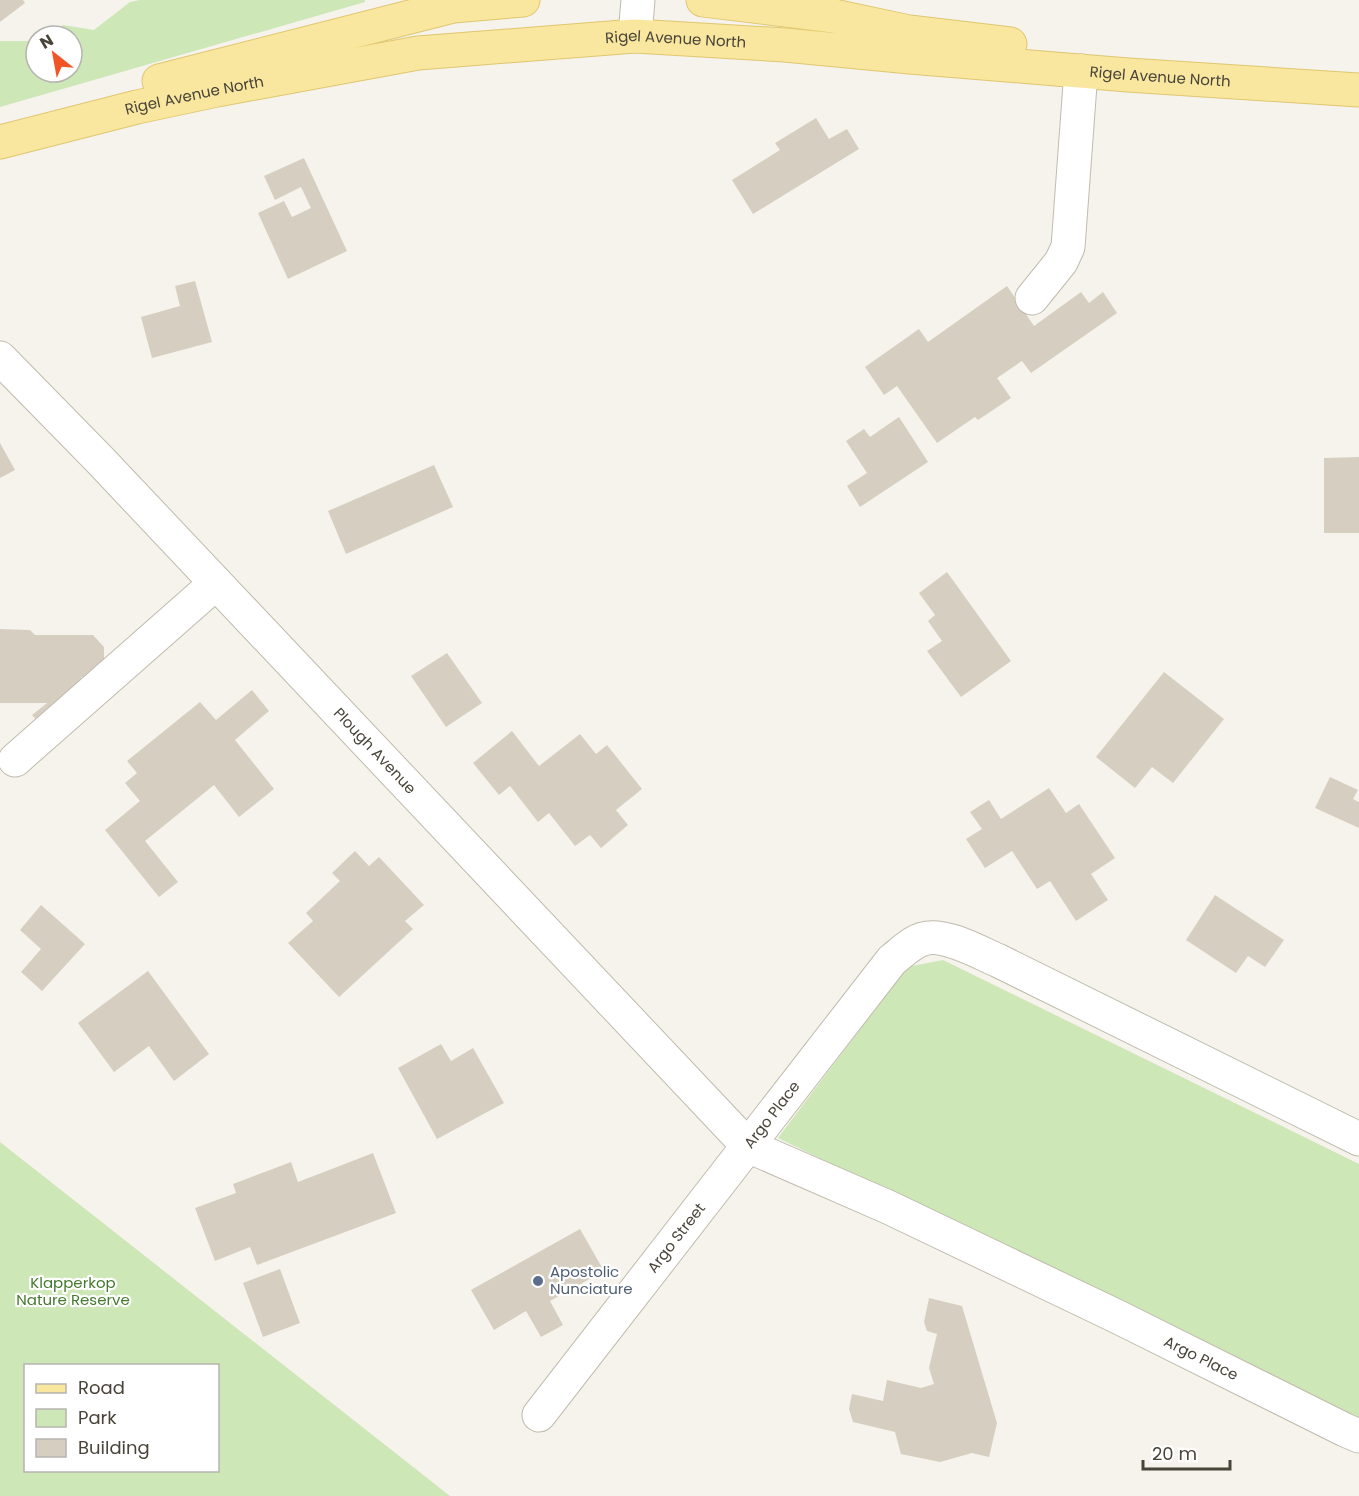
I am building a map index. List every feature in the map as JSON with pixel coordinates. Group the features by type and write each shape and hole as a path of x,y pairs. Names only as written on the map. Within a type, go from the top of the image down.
{"main road":[{"name":"Rigel Avenue North","path":"0,119 132,88 451,3 523,0"},
{"name":"Rigel Avenue North","path":"703,0 834,16 909,32 1099,55 1359,72"},
{"path":"418,53 451,3 477,29 524,46"},
{"name":"Rigel Avenue North","path":"0,142 137,107 418,53 635,36 785,45 1081,71 1359,90"}],"street":[{"path":"635,36 638,0"},
{"path":"1032,298 1061,262 1068,247 1081,71"},
{"name":"Plough Avenue","path":"0,358 99,459 748,1146"},
{"path":"15,760 216,584"},
{"name":"Argo Place","path":"1359,1139 999,962 950,941 934,938 922,939 892,960 748,1146 888,1207 1359,1436"},
{"name":"Argo Street","path":"539,1415 748,1146"}],"green space":[{"path":"140,0 365,0 365,2 84,83 84,28 94,30 130,2"},
{"path":"0,41 24,41 24,84 80,84 0,107"},
{"path":"943,960 1359,1164 1359,1417 1343,1412 778,1138 907,967"},
{"name":"Klapperkop Nature Reserve","path":"0,1142 450,1496 0,1496"}],"building":[{"path":"0,0 23,0 25,3 0,22"},
{"path":"816,118 829,139 847,129 859,149 753,214 732,180 780,150 775,143"},
{"path":"304,158 347,251 288,279 258,213 284,201 292,217 311,208 301,187 275,200 264,176"},
{"path":"195,281 212,342 152,358 141,317 180,306 175,286"},
{"path":"1007,286 1034,326 1081,292 1089,303 1103,292 1117,313 1031,373 1022,361 997,378 1011,398 978,420 975,417 937,443 897,386 884,395 865,367 919,329 928,342"},
{"path":"899,417 928,462 860,507 847,486 867,473 846,441 864,429 870,437"},
{"path":"0,443 15,470 0,478"},
{"path":"1359,457 1359,533 1324,533 1324,458"},
{"path":"434,465 453,507 346,554 328,511"},
{"path":"947,572 1011,661 961,697 927,651 942,641 928,621 935,615 919,593"},
{"path":"0,629 30,630 35,635 93,635 104,647 104,677 81,677 81,700 45,730 32,715 47,703 0,703"},
{"path":"447,653 482,703 446,727 411,676"},
{"path":"1164,672 1224,719 1173,783 1152,767 1135,788 1096,757"},
{"path":"252,690 269,711 235,740 274,789 239,817 214,785 145,841 178,882 159,897 105,830 140,801 125,783 137,773 127,761 200,702 216,720"},
{"path":"512,731 539,766 580,734 596,754 607,745 642,789 616,810 628,825 601,848 590,835 575,846 549,813 538,822 510,786 499,795 473,763"},
{"path":"1330,777 1358,790 1353,799 1359,802 1359,828 1315,808"},
{"path":"1049,788 1066,813 1079,804 1115,858 1091,874 1108,900 1076,921 1050,881 1037,889 1012,851 985,868 966,839 982,829 970,812 989,800 1001,819"},
{"path":"355,851 369,866 379,857 424,905 405,921 413,929 339,997 288,943 313,921 306,913 340,881 332,873"},
{"path":"1215,895 1284,940 1265,967 1248,956 1236,973 1186,940"},
{"path":"41,905 85,944 42,991 21,972 41,949 20,930"},
{"path":"148,971 209,1054 174,1081 149,1046 114,1072 78,1023"},
{"path":"441,1044 451,1061 473,1048 504,1103 437,1139 398,1068"},
{"path":"373,1153 396,1213 257,1265 250,1247 215,1261 195,1208 236,1193 233,1184 291,1162 298,1182"},
{"name":"Apostolic Nunciature","path":"580,1229 604,1271 550,1301 563,1325 541,1337 526,1311 494,1330 471,1290"},
{"path":"280,1269 300,1323 263,1337 243,1283"},
{"path":"929,1298 962,1306 997,1423 989,1457 972,1453 940,1462 901,1454 895,1432 853,1422 849,1409 852,1394 883,1401 887,1380 921,1388 934,1384 929,1368 937,1334 927,1331 924,1322"}],"place":[{"name":"Apostolic Nunciature","path":"538,1281"}]}
